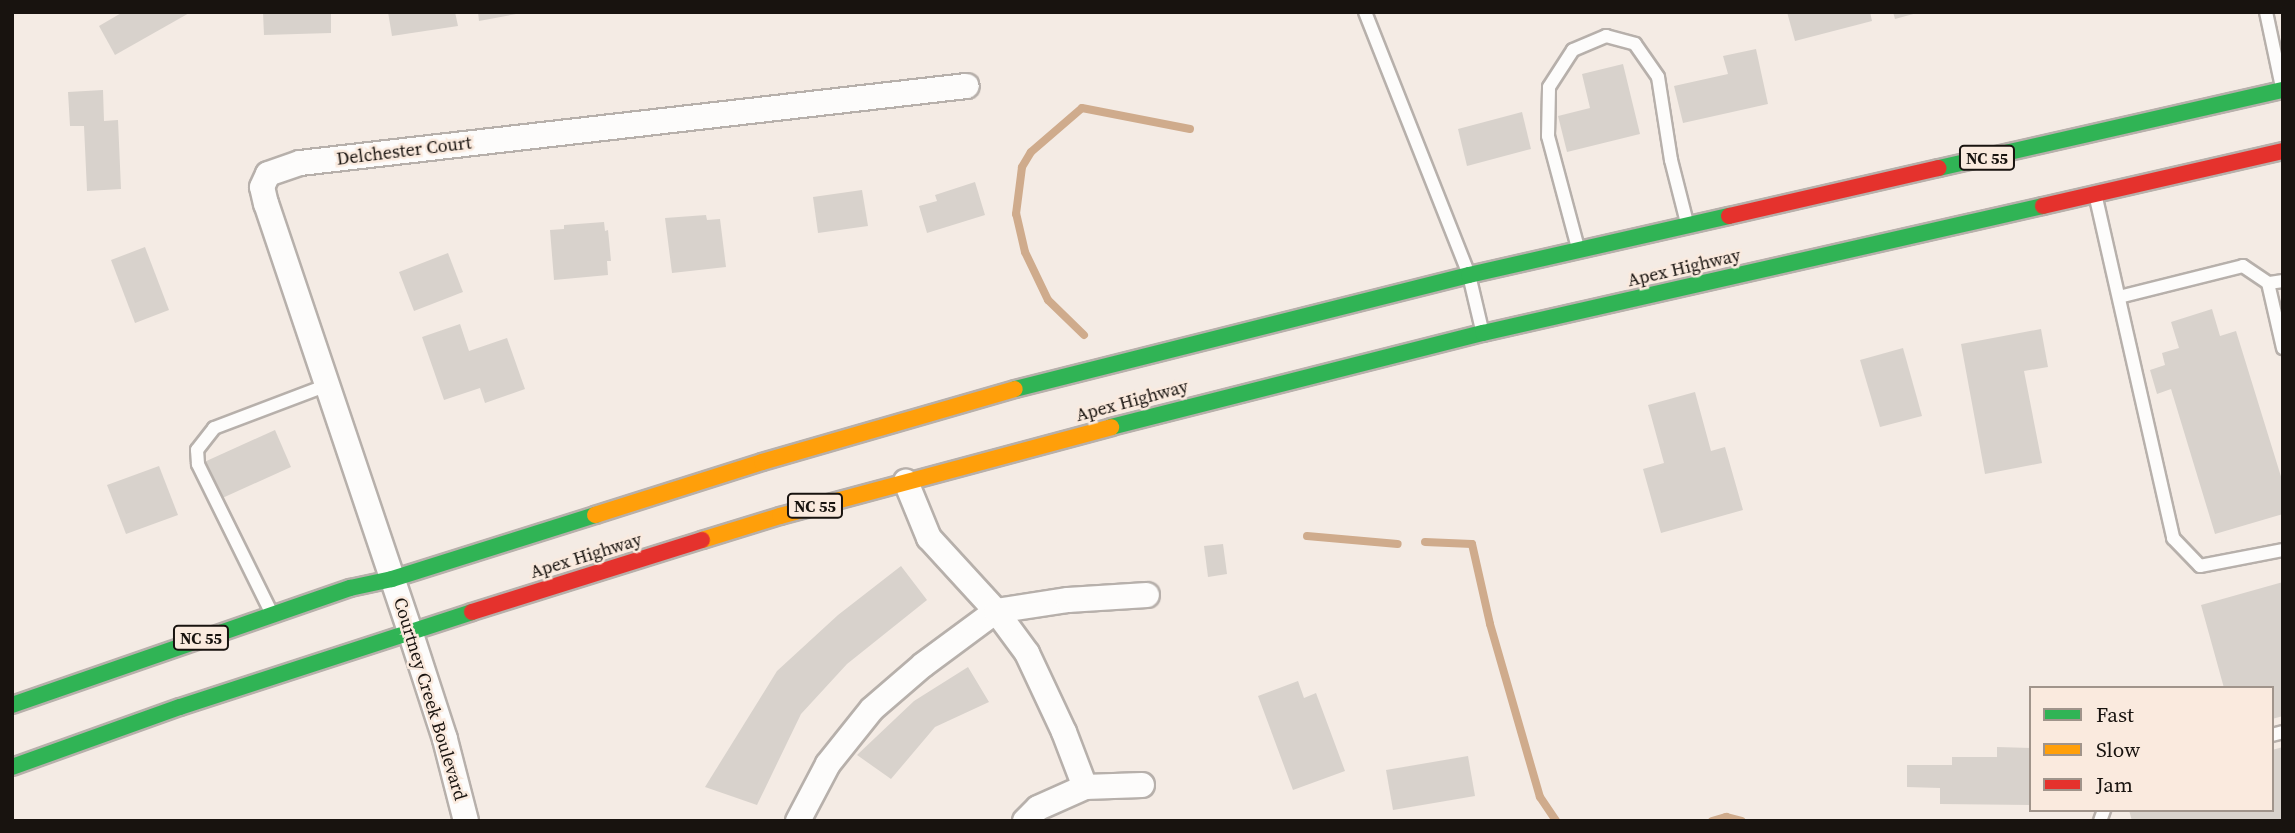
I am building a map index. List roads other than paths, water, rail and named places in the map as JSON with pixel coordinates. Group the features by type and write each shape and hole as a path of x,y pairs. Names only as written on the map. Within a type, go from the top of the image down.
{"main road":[{"name":"NC 55","path":"12,705 350,588 392,579 762,462 988,397 1469,275 2283,90"},
{"name":"Apex Highway","path":"12,767 180,707 410,631 768,520 906,482 1225,397 1483,333 2283,150"}],"street":[{"name":"Delchester Court","path":"392,579 266,204 262,187 268,174 300,163 967,86"},
{"path":"906,482 929,538 996,611 1027,653 1064,732 1085,788"},
{"name":"Courtney Creek Boulevard","path":"392,579 445,739 466,821"},
{"path":"798,821 828,764 872,709 923,665 996,611 1068,600 1147,595"},
{"path":"1025,821 1038,808 1085,788 1142,785"}],"lane":[{"path":"1365,12 1469,275 1483,333"},
{"path":"2266,12 2283,90"},
{"path":"1579,251 1577,233 1558,180 1548,136 1549,87 1573,50 1606,36 1635,44 1658,77 1671,160 1688,226"},
{"path":"2095,192 2173,538 2200,566 2283,550"},
{"path":"2119,297 2243,267 2268,283 2283,281"},
{"path":"2268,283 2283,348"},
{"path":"271,614 198,464 197,450 214,428 327,385"}],"waterway":[{"path":"1084,335 1048,300 1025,252 1016,214 1022,167 1031,152 1082,108 1190,129"},
{"path":"1307,536 1398,544"},
{"path":"1425,542 1472,544 1490,624 1540,797 1556,821"},
{"path":"1712,821 1726,817 1742,821"}]}
